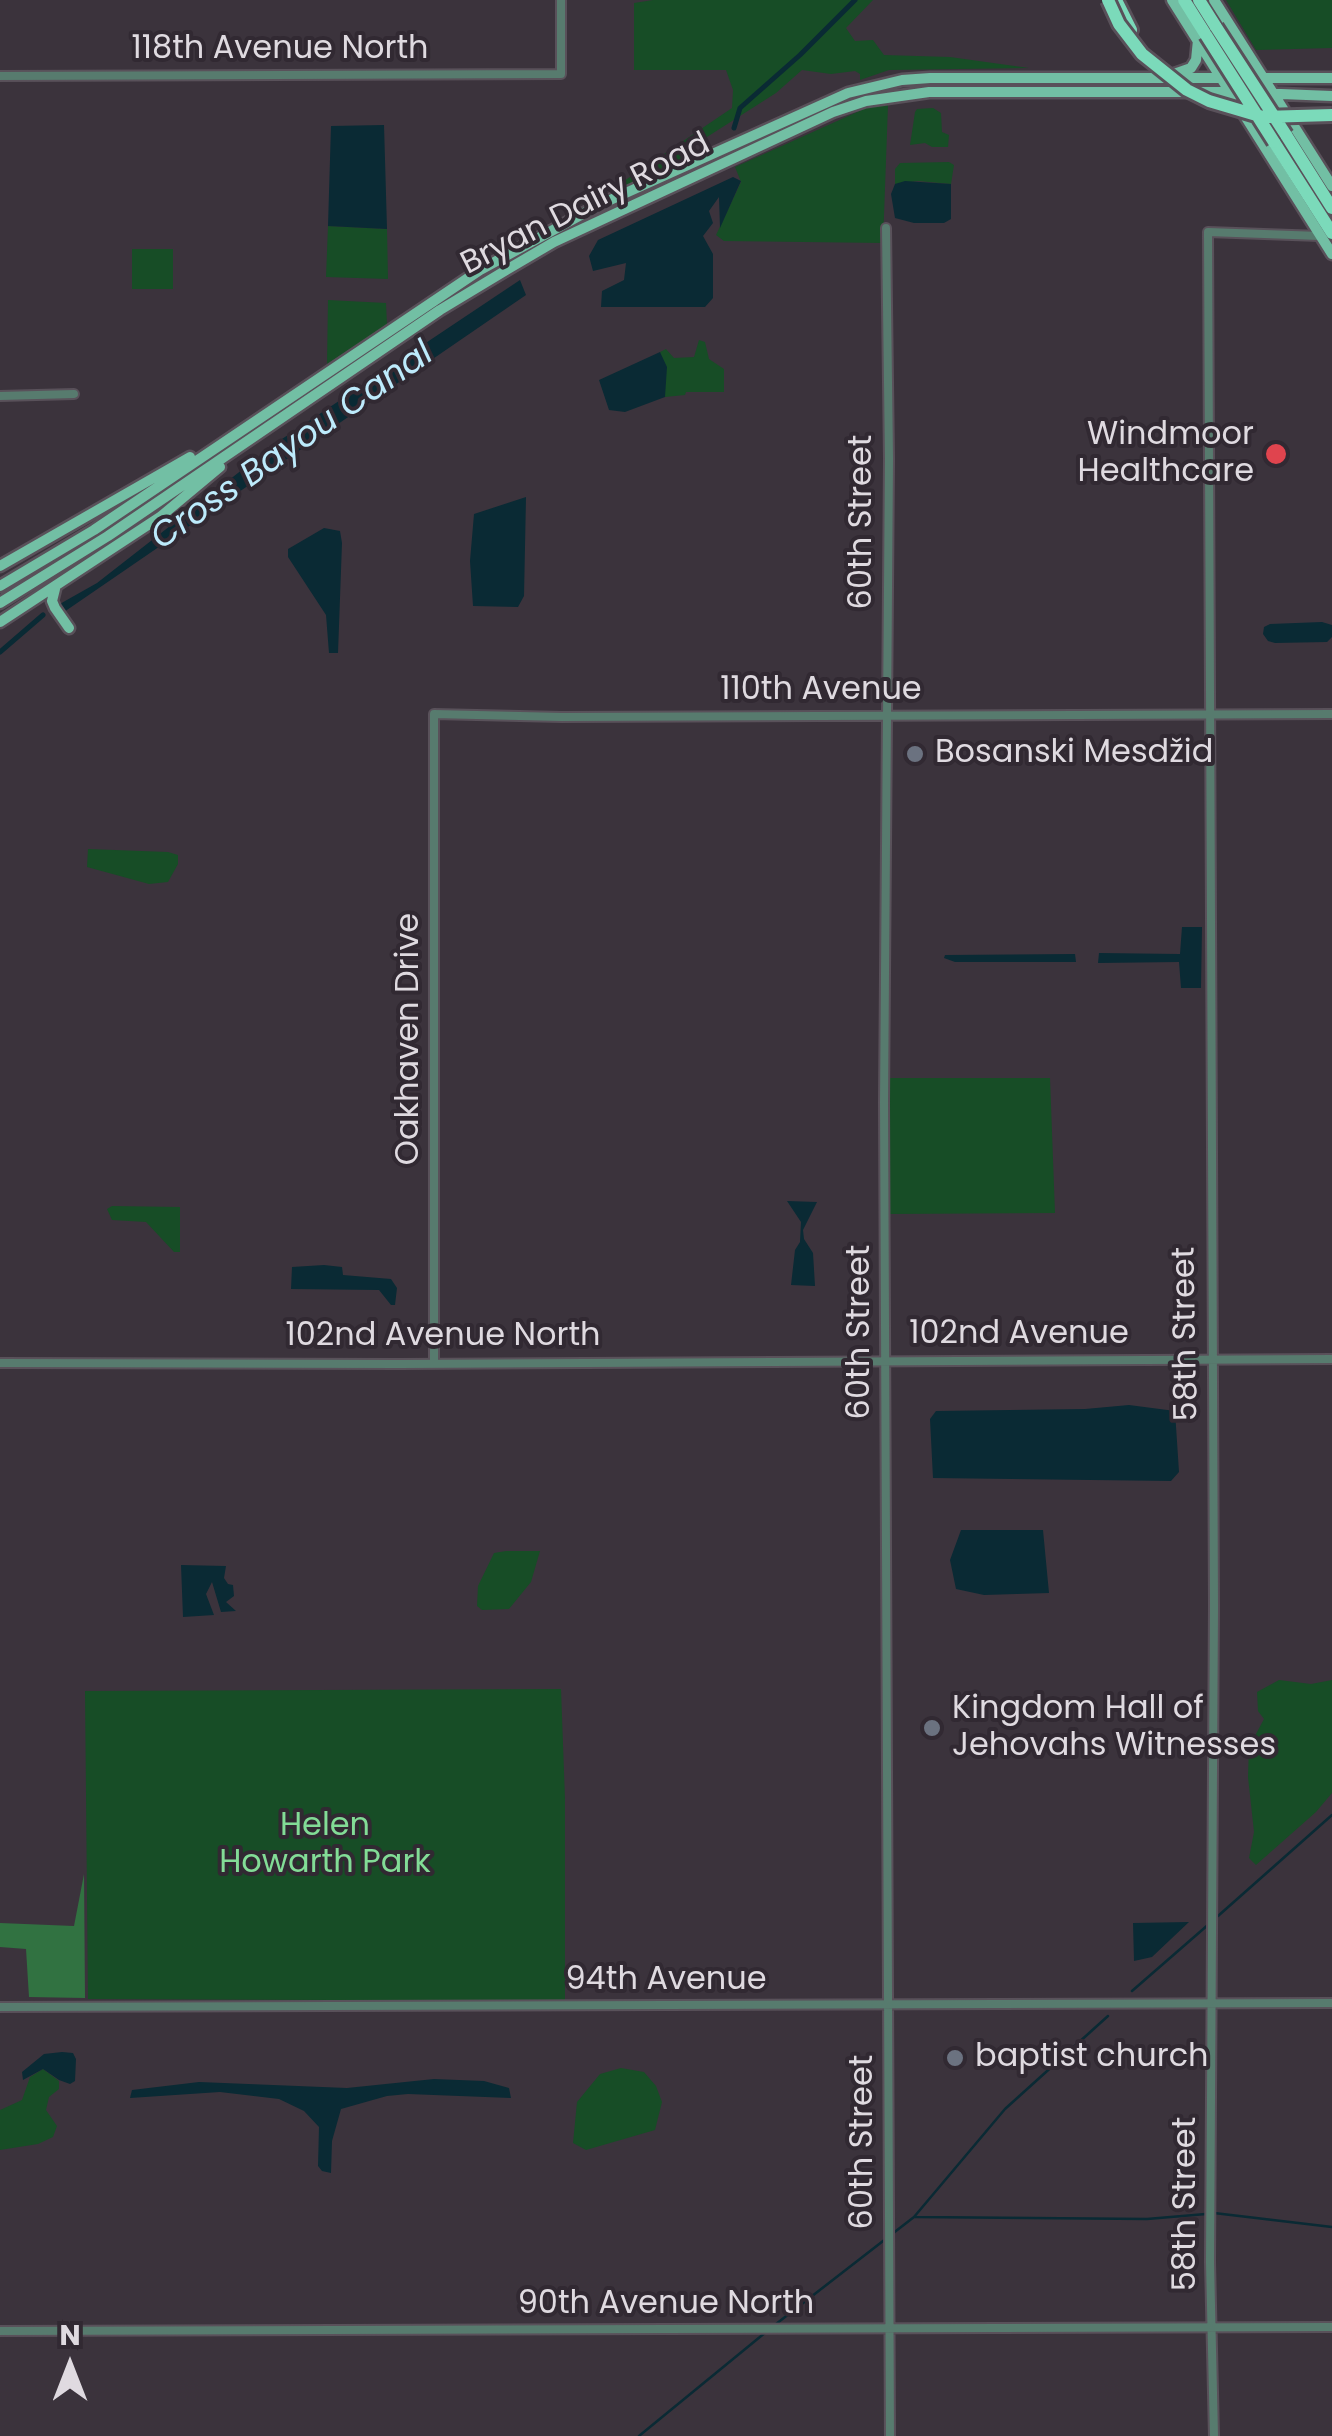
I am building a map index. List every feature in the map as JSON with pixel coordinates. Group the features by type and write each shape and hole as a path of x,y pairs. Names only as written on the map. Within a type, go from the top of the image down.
{"highway":[{"path":"1112,0 1119,24 1142,54 1187,90 1209,101 1263,117 1332,112"},
{"path":"1184,0 1212,30 1332,208"},
{"path":"1200,0 1212,30"},
{"path":"1281,132 1326,235"}],"main road":[{"path":"1172,0 1214,52 1231,46 1212,30"},
{"path":"1214,0 1210,60 1219,76 1244,115 1281,132 1332,186"},
{"path":"1190,25 1212,30 1248,52 1251,84 1244,115"},
{"path":"1155,77 1191,68 1212,30"},
{"path":"1210,60 1277,98 1304,94 1332,96"},
{"name":"Bryan Dairy Road","path":"0,586 94,530 480,270 598,206 848,92 916,79 1219,76 1251,84"},
{"path":"1230,92 1251,84 1332,78"},
{"name":"Bryan Dairy Road","path":"0,603 108,536 440,310 554,242 833,112 883,98 929,92 1230,92"},
{"path":"1281,132 1294,101 1304,94"},
{"path":"1277,98 1281,132 1309,218 1326,235 1332,254"},
{"path":"0,622 160,517 283,416"},
{"path":"0,566 247,424"},
{"path":"55,588 54,608 68,628"}],"street":[{"name":"118th Avenue North","path":"0,76 561,74 561,0"},
{"path":"1295,234 1306,228 1309,218"},
{"name":"60th Street","path":"886,228 888,717 884,975 890,2436"},
{"name":"58th Street","path":"1214,2436 1208,232 1295,234"},
{"path":"1295,234 1326,235"},
{"path":"0,396 74,394"},
{"name":"110th Avenue","path":"434,714 562,718 1332,714"},
{"name":"Oakhaven Drive","path":"434,714 434,1364"},
{"path":"1212,1360 1332,1359"},
{"name":"102nd Avenue North","path":"0,1363 886,1360"},
{"name":"102nd Avenue","path":"886,1360 1212,1360"},
{"name":"94th Avenue","path":"0,2007 1332,2003"},
{"name":"90th Avenue North","path":"0,2331 1332,2327"}],"green space":[{"path":"873,0 846,28 855,41 873,40 884,55 950,57 1029,68 889,70 860,80 855,71 831,74 802,70 776,93 685,151 685,158 625,187 624,181 732,108 733,90 726,70 634,70 634,3"},
{"path":"1226,0 1332,0 1332,48 1256,50"},
{"path":"888,105 883,243 724,241 716,235 741,182 735,167 866,108"},
{"path":"933,108 941,113 942,132 949,135 948,147 910,145 915,112"},
{"path":"900,163 954,165 951,184 895,184 895,169"},
{"path":"328,226 387,229 388,279 326,277"},
{"path":"132,249 173,249 173,289 132,289"},
{"path":"328,300 386,303 387,325 327,364"},
{"path":"699,340 705,342 709,359 724,369 724,392 686,392 665,397 660,352 666,349 674,358 694,357"},
{"path":"88,849 168,852 178,855 178,864 168,882 149,884 87,867"},
{"path":"887,1078 1050,1078 1055,1213 888,1214"},
{"path":"180,1207 180,1252 174,1252 146,1222 112,1220 107,1209"},
{"path":"540,1551 531,1582 509,1609 482,1610 477,1606 478,1586 494,1553"},
{"path":"1279,1680 1311,1684 1332,1680 1332,1793 1256,1865 1249,1858 1254,1832 1249,1747 1264,1719 1258,1711 1257,1692"},
{"name":"Helen Howarth Park","path":"561,1689 565,2001 88,1999 85,1691"},
{"path":"84,1874 85,1998 29,1997 26,1949 0,1947 0,1923 74,1926"},
{"path":"621,2068 644,2072 656,2086 662,2102 655,2130 586,2150 573,2143 577,2102 600,2074"},
{"path":"43,2069 59,2081 59,2089 49,2097 46,2110 57,2126 53,2137 38,2144 0,2150 0,2110 22,2100 30,2077"}],"water":[{"path":"384,125 387,229 328,226 331,126"},
{"path":"733,177 741,181 720,228 719,197 709,211 713,223 703,236 713,254 713,298 705,307 601,307 602,291 624,280 626,263 593,271 589,256 598,240"},
{"path":"895,184 951,184 951,219 944,223 914,223 895,218 891,194"},
{"path":"520,280 526,295 64,612 58,605 97,583 279,441"},
{"path":"660,352 667,367 665,397 625,412 609,410 599,380"},
{"path":"526,497 524,596 518,607 473,606 470,561 474,514"},
{"path":"324,528 340,531 342,543 338,653 329,653 326,615 288,557 288,549"},
{"path":"1270,624 1332,625 1332,637 1327,642 1275,643 1263,634 1264,627"},
{"path":"1182,927 1202,927 1201,988 1181,988 1179,962 1098,963 1099,953 1180,954"},
{"path":"1075,954 1076,962 955,962 944,958 945,955"},
{"path":"787,1201 817,1202 803,1230 813,1253 815,1286 791,1285 801,1222"},
{"path":"292,1267 342,1267 343,1275 391,1279 397,1288 395,1305 379,1290 291,1289"},
{"path":"1129,1405 1175,1411 1179,1472 1171,1481 933,1478 930,1419 936,1411"},
{"path":"961,1530 1043,1530 1049,1593 984,1595 956,1589 950,1560"},
{"path":"181,1565 226,1566 224,1578 233,1585 234,1596 226,1602 236,1611 221,1612 212,1582 206,1594 214,1615 183,1617"},
{"path":"1189,1922 1152,1957 1134,1961 1133,1923"},
{"path":"73,2053 76,2059 75,2081 70,2084 59,2080 43,2069 23,2080 22,2072 44,2054"},
{"path":"434,2079 484,2081 509,2088 511,2098 408,2094 341,2109 332,2141 331,2173 318,2166 319,2127 304,2111 279,2099 220,2092 130,2098 132,2090 199,2082 347,2088"}],"waterway":[{"path":"734,128 740,108 855,0"},
{"name":"Cross Bayou Canal","path":"0,652 43,615"},
{"path":"1218,1916 1332,1815"},
{"path":"1132,1991 1209,1924"},
{"path":"776,2324 914,2217 1005,2109 1108,2016"},
{"path":"1214,2213 1332,2227"},
{"path":"915,2217 1147,2219 1206,2214"},
{"path":"639,2436 766,2332"}],"place":[{"name":"Windmoor Healthcare","path":"1276,454"},
{"name":"Bosanski Mesdžid","path":"915,754"},
{"name":"Kingdom Hall of Jehovahs Witnesses","path":"932,1728"},
{"name":"baptist church","path":"955,2058"}]}
